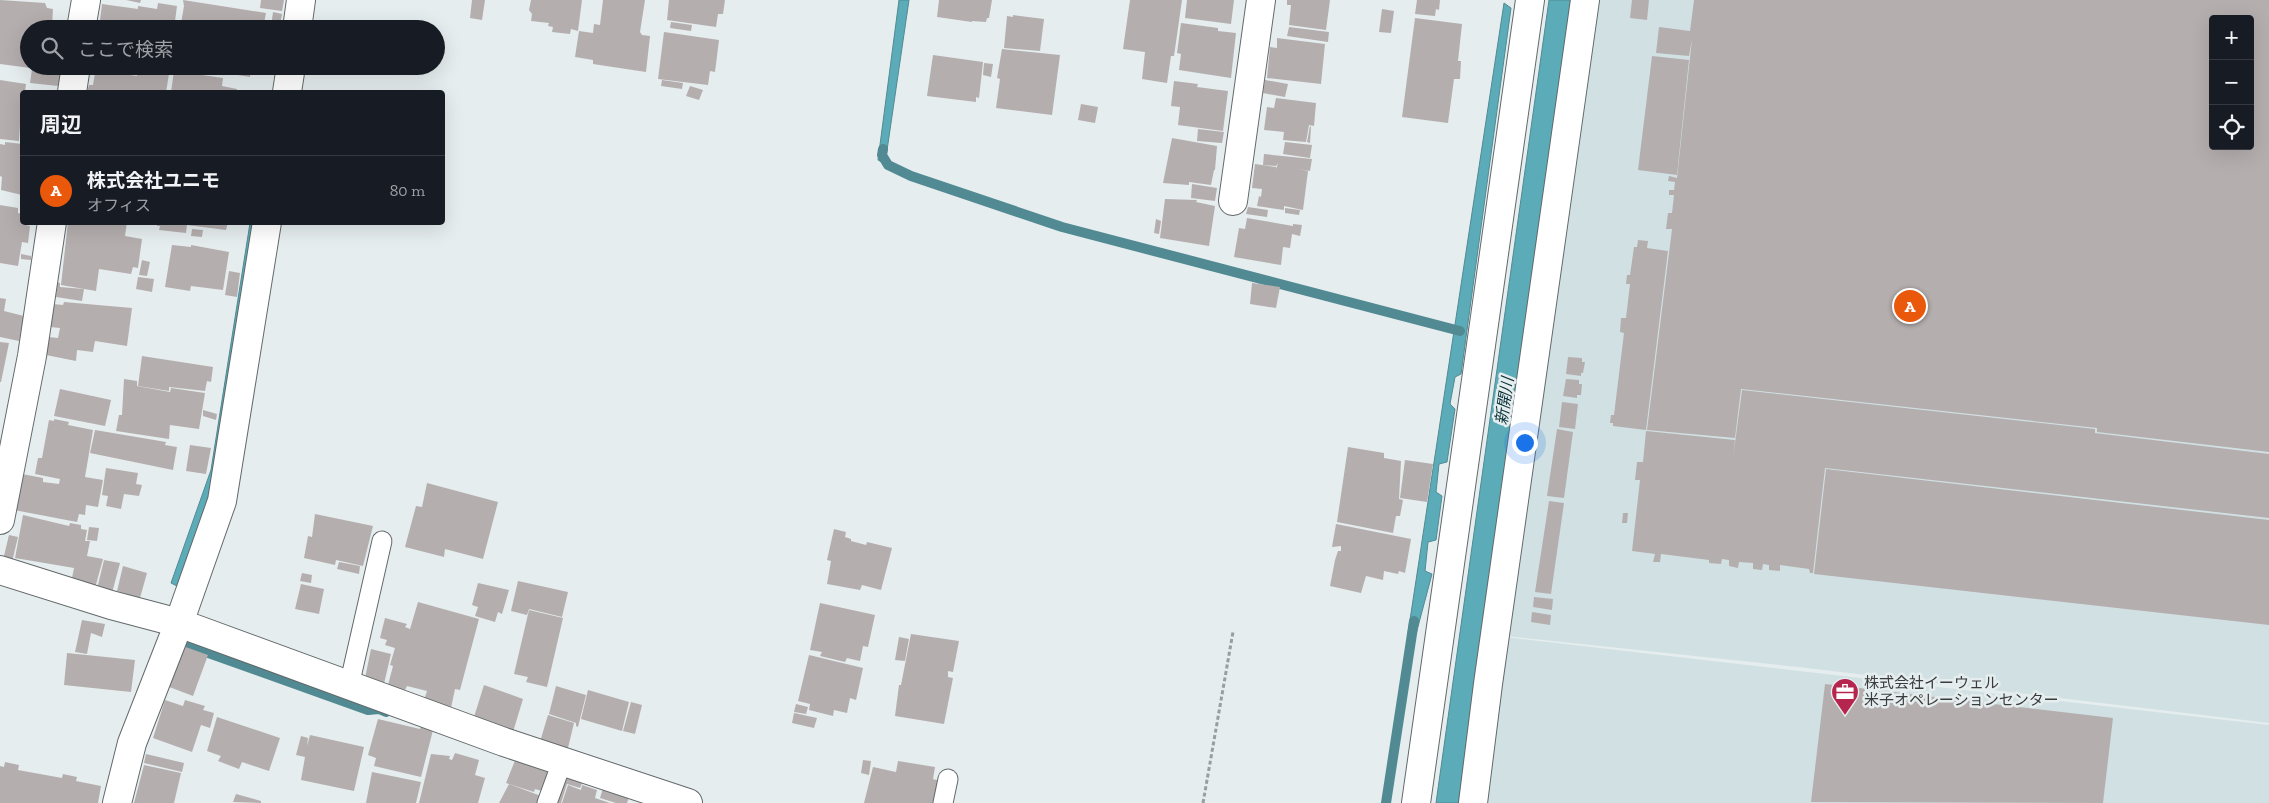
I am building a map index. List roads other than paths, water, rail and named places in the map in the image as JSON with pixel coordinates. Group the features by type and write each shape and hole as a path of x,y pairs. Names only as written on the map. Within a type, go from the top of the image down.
{"street":[{"path":"83,20 86,0"},
{"path":"298,20 301,0"},
{"path":"1233,201 1261,0"},
{"path":"1416,803 1530,0"},
{"path":"1473,803 1496,626 1585,0"},
{"path":"72,90 75,75"},
{"path":"287,90 290,75"},
{"path":"0,520 32,356 52,225"},
{"path":"117,803 132,743 179,623 222,501 267,225"},
{"path":"0,570 111,605 179,623 562,762 688,803"}],"lane":[{"path":"349,686 382,541"},
{"path":"548,803 562,762"},
{"path":"943,803 948,779"}],"water":[{"path":"899,0 909,0 885,164 878,160"},
{"name":"新開川","path":"1549,0 1571,0 1459,803 1436,803"},
{"path":"1504,3 1511,8 1461,374 1455,377 1450,404 1455,409 1447,462 1439,464 1436,492 1442,496 1436,540 1428,542 1425,571 1432,574 1416,634 1408,633"},
{"path":"250,225 256,225 217,473 177,586 171,583 211,470"}],"waterway":[{"path":"883,149 882,155 888,165 911,176 1062,227 1460,331"},
{"path":"1386,803 1414,621"},
{"path":"186,645 368,710 379,709 386,712"}],"place":[{"name":"株式会社ユニモ","path":"1910,306"},
{"name":"株式会社イーウェル 米子オペレーションセンター","path":"1845,716"}]}
